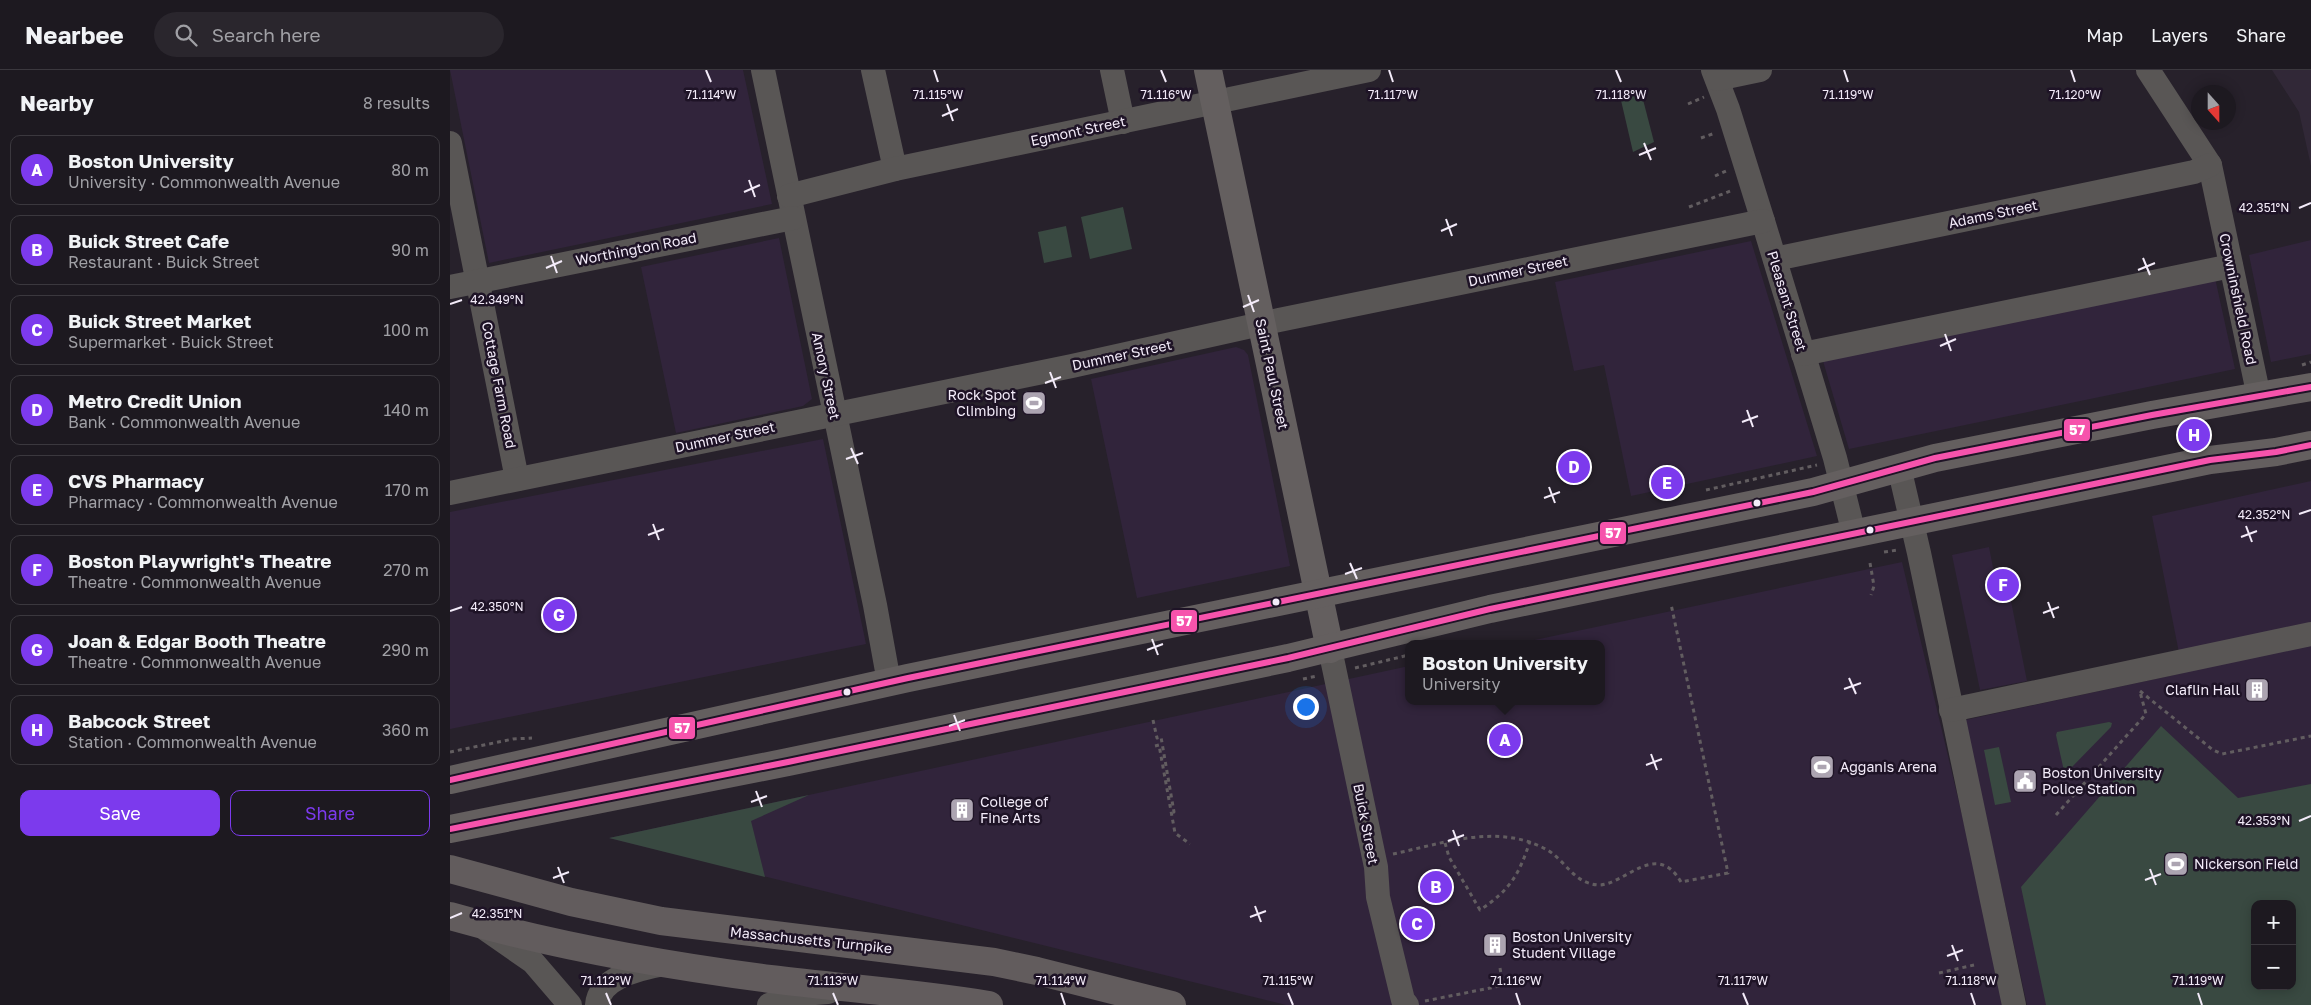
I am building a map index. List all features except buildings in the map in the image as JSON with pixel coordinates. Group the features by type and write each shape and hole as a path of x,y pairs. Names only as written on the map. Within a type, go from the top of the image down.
{"highway":[{"name":"Massachusetts Turnpike","path":"450,869 602,909 689,926 858,944 994,962 1037,970 1172,1005"},
{"path":"462,919 566,945 664,964 930,996 989,1005"}],"main road":[{"name":"Saint Paul Street","path":"1208,70 1330,649"},
{"path":"450,780 889,682 1813,492 1899,467 2061,432 2311,387"},
{"path":"450,829 788,762 1330,649 1490,609 2210,460 2276,452 2311,445"}],"street":[{"name":"Amory Street","path":"763,70 875,605 889,682"},
{"path":"873,70 895,169"},
{"path":"1112,70 1123,122"},
{"name":"Egmont Street","path":"791,207 895,169 1369,70"},
{"path":"1712,81 1760,70"},
{"name":"Crowninshield Road","path":"2148,70 2210,165 2259,397"},
{"name":"Pleasant Street","path":"1712,81 1728,108 1804,354 1842,484 1854,534"},
{"name":"Cottage Farm Road","path":"450,143 517,479"},
{"name":"Adams Street","path":"1775,259 2194,172 2210,165"},
{"name":"Worthington Road","path":"450,287 791,207"},
{"name":"Dummer Street","path":"450,493 1763,221"},
{"path":"1804,354 2231,266"},
{"path":"1899,467 1910,522 1919,553 2014,1005"},
{"path":"1951,710 2311,634"},
{"name":"Buick Street","path":"1330,649 1376,867 1378,897 1410,1002"},
{"path":"462,919 506,942 533,962 570,1005"},
{"path":"597,1005 600,992 610,984 638,970 664,964"},
{"path":"769,1005 816,992 842,993 938,1005"}],"path":[{"path":"1688,104 1712,81"},
{"path":"1701,138 1721,131"},
{"path":"1715,176 1732,169"},
{"path":"1689,207 1738,189"},
{"path":"1870,563 1874,586 1871,595"},
{"path":"1393,854 1494,835 1530,841 1554,854 1576,878 1599,885 1614,881 1632,870 1647,865 1664,866 1672,870 1682,882 1728,873 1671,604"},
{"path":"1353,669 1405,656"},
{"path":"2056,815 2146,714 2140,692 2213,750 2222,754 2311,736"},
{"path":"1153,720 1157,738 1160,738 1162,744 1174,812 1171,813"},
{"path":"1155,746 1159,745 1175,833 1190,844"},
{"path":"1444,843 1449,856 1480,910 1502,895 1516,878 1530,841"},
{"path":"1939,973 1974,965"},
{"path":"1500,968 1503,986"},
{"path":"1410,1002 1535,979"}],"shaded area":[{"path":"450,70 743,70 772,204 489,263"},
{"path":"2272,70 2311,70 2311,166 2299,112"},
{"path":"779,238 812,399 803,406 676,433 641,267"},
{"path":"2311,240 2311,354 2271,362 2249,255"},
{"path":"1751,241 1817,456 1631,496 1604,365 1574,371 1555,282"},
{"path":"2215,278 2235,369 1849,449 1823,361"},
{"path":"1236,347 1244,350 1248,355 1290,566 1137,598 1091,379"},
{"path":"823,439 866,644 450,729 450,512"},
{"path":"2311,481 2311,1005 2027,1005 1965,720 2183,673 2152,516"},
{"path":"1989,547 1996,583 2007,581 2027,681 1980,690 1952,555"},
{"path":"1902,562 2007,1005 1286,1005 609,838 1405,667 1405,705 1605,705 1605,640 1535,640"}],"green space":[{"path":"1640,88 1654,142 1633,152 1620,96"},
{"path":"1123,207 1132,249 1090,259 1081,217"},
{"path":"1066,226 1072,257 1044,263 1038,232"},
{"path":"2112,723 2111,727 2069,770 2064,771 2056,735 2057,732"},
{"name":"Nickerson Field","path":"2161,726 2238,798 2311,784 2311,1005 2046,1005 2021,887"},
{"path":"1999,747 2011,802 1995,805 1984,750"},
{"path":"809,795 751,821 765,877 609,838"}],"transit line":[{"name":"57","path":"450,780 908,678 1813,492 1935,458 2152,415 2311,387"},
{"name":"57","path":"450,829 788,762 1288,658 1490,609 2210,460 2276,452 2311,445"}],"place":[{"name":"Rock Spot Climbing","path":"1034,403"},
{"name":"Babcock Street","path":"2194,435"},
{"name":"Metro Credit Union","path":"1574,467"},
{"name":"CVS Pharmacy","path":"1667,483"},
{"name":"Boston Playwright's Theatre","path":"2003,585"},
{"name":"Joan & Edgar Booth Theatre","path":"559,615"},
{"name":"Claflin Hall","path":"2257,690"},
{"name":"Boston University","path":"1505,740"},
{"name":"Agganis Arena","path":"1822,767"},
{"name":"Boston University Police Station","path":"2025,781"},
{"name":"College of Fine Arts","path":"962,810"},
{"name":"Nickerson Field","path":"2176,864"},
{"name":"Buick Street Cafe","path":"1436,887"},
{"name":"Buick Street Market","path":"1417,924"},
{"name":"Boston University Student Village","path":"1495,945"}]}
